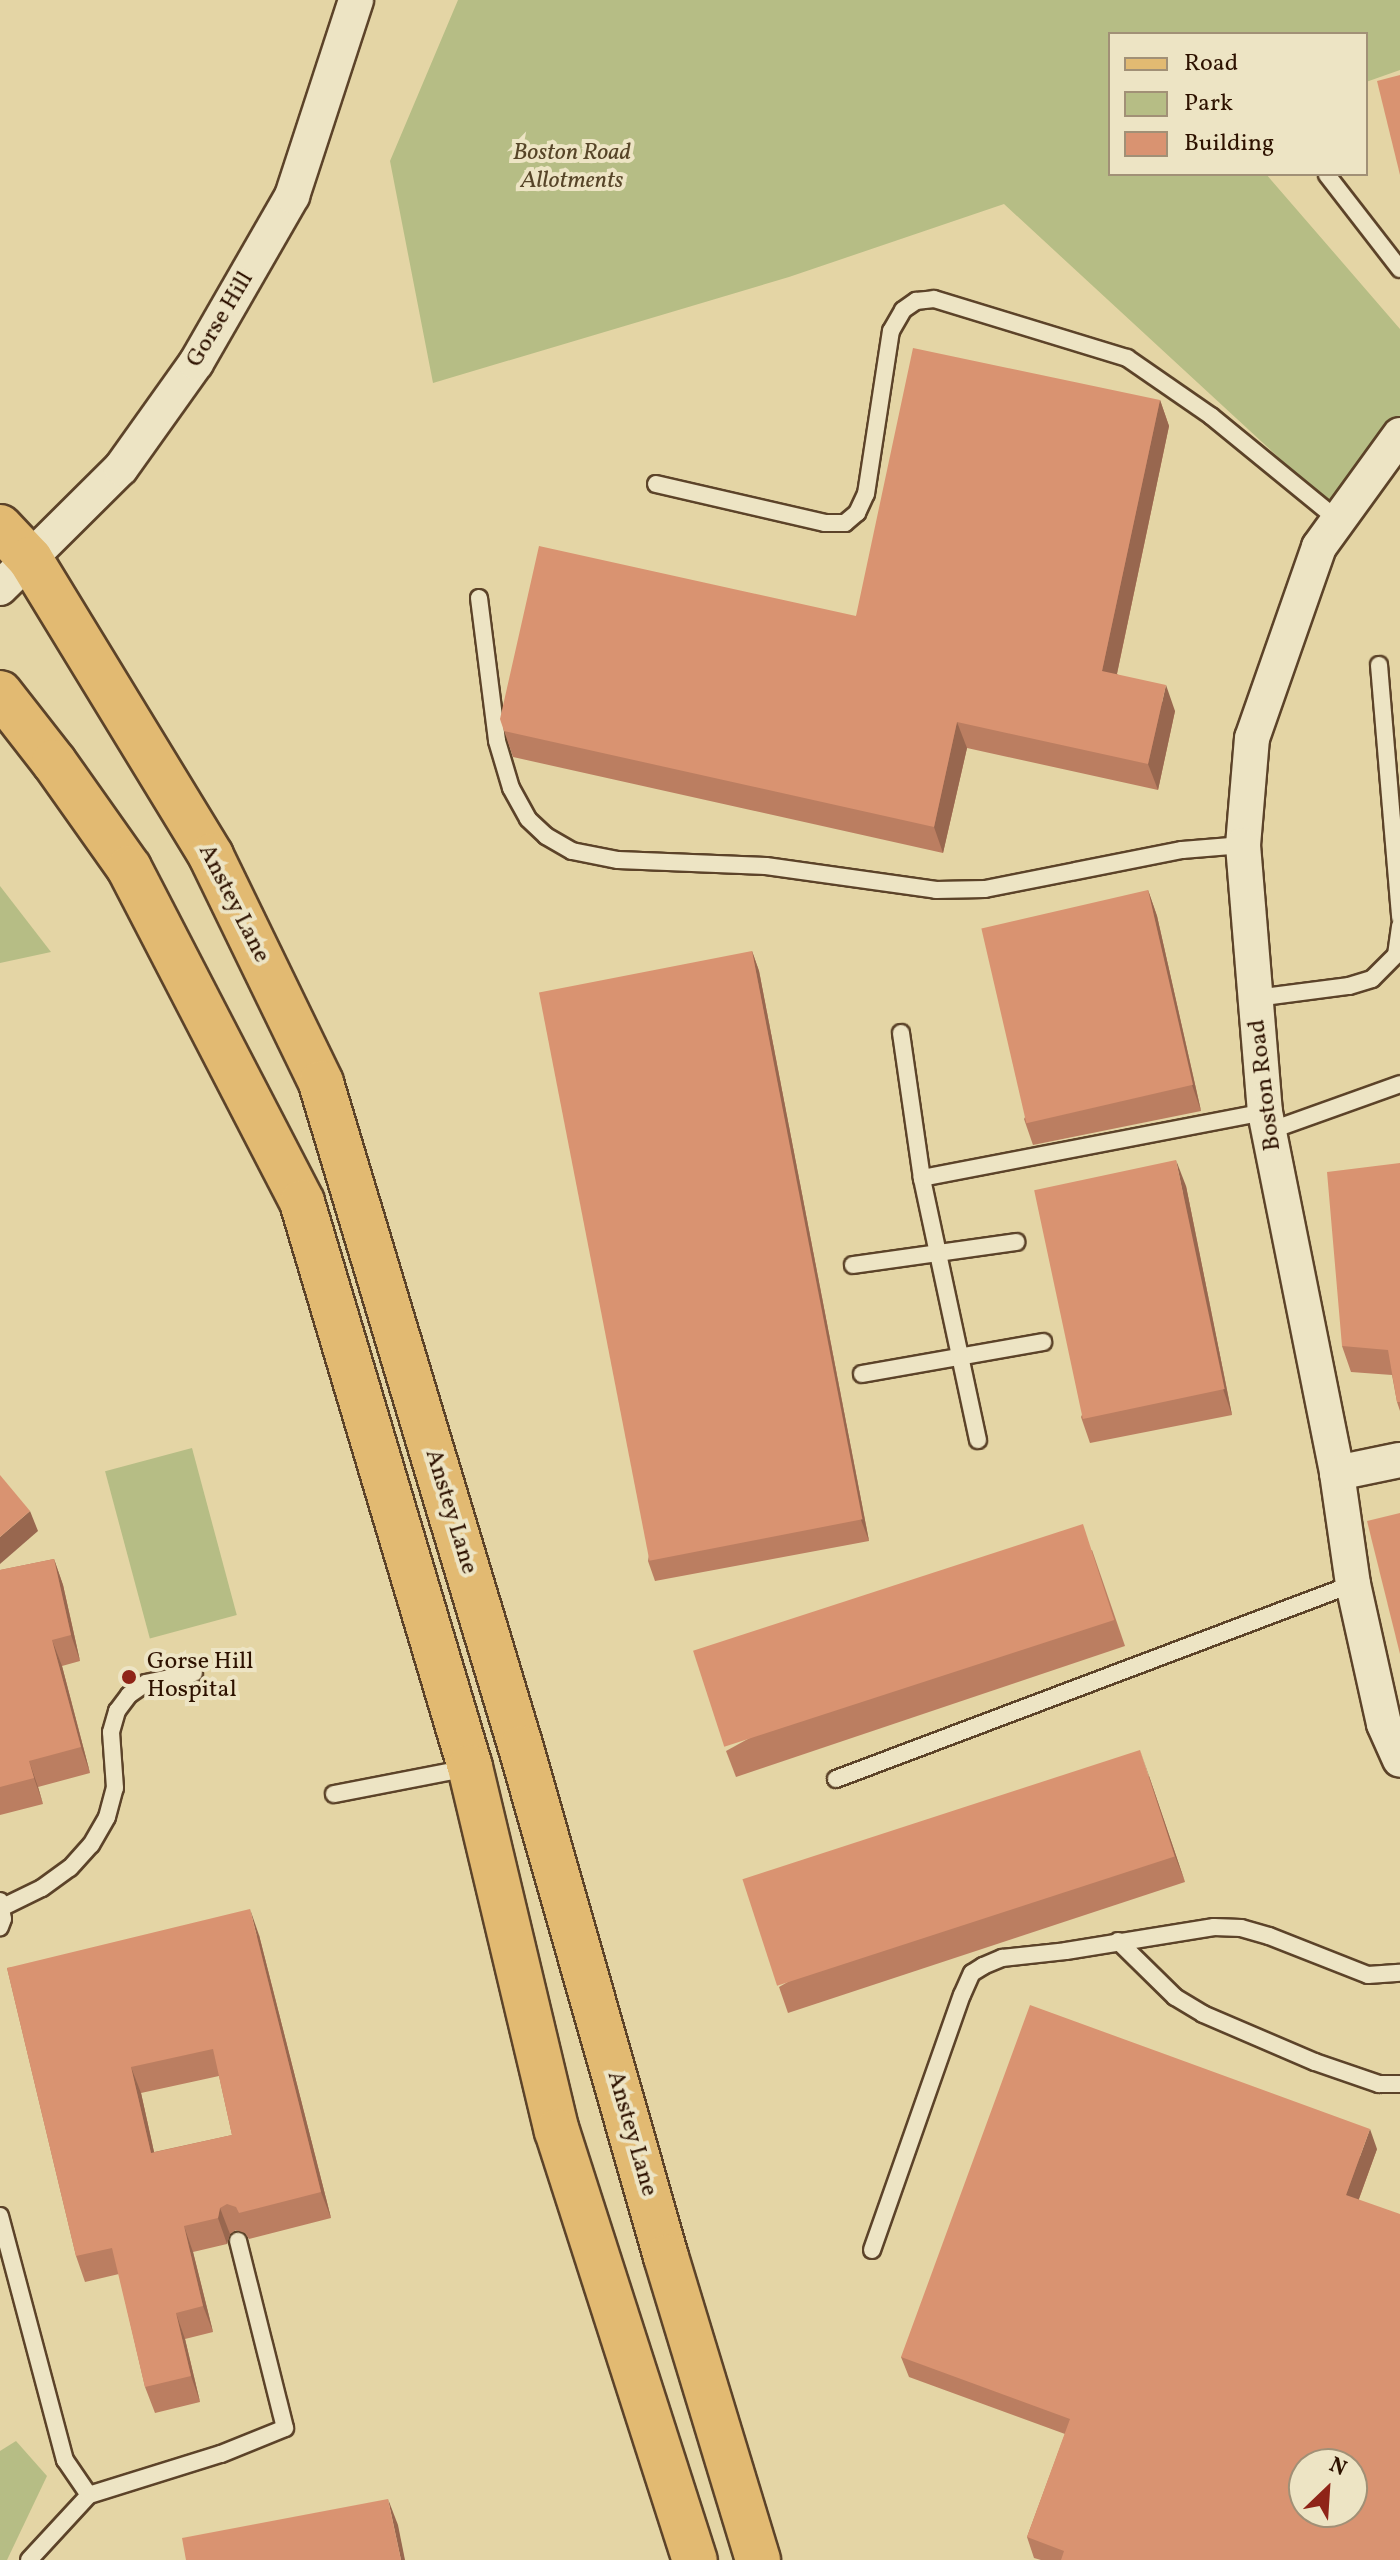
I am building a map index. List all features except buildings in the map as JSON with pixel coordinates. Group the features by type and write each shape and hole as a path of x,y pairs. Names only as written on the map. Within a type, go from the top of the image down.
{"main road":[{"name":"Anstey Lane","path":"0,527 15,574 211,856 321,1083 521,1748 662,2242 758,2560"},
{"path":"0,693 54,762 129,868 302,1202 470,1767 557,2131 695,2560"}],"street":[{"name":"Gorse Hill","path":"15,574 121,468 196,363 242,286 292,196 356,0"},
{"name":"Boston Road","path":"1400,435 1319,547 1252,738 1243,845 1267,1122 1337,1473 1353,1584 1384,1724 1400,1760"},
{"path":"1337,1473 1400,1460"}],"lane":[{"path":"1328,176 1400,269"},
{"path":"656,484 825,523 845,523 857,513 866,494 891,331 903,310 916,301 934,299 1127,358 1211,416 1338,520"},
{"path":"479,598 497,741 511,788 528,819 546,836 572,851 618,860 766,866 936,890 985,889 1182,850 1243,845"},
{"path":"1379,665 1400,917"},
{"path":"1256,998 1372,979 1396,955 1400,925"},
{"path":"901,1033 922,1178 978,1440"},
{"path":"922,1178 1267,1122 1400,1084"},
{"path":"853,1265 1016,1242"},
{"path":"862,1374 1043,1342"},
{"path":"836,1779 1353,1584"},
{"path":"0,1927 1,1904 42,1888 70,1868 91,1845 107,1817 115,1788 111,1732 117,1711 129,1695 146,1683 194,1673"},
{"path":"334,1794 470,1767"},
{"path":"872,2250 972,1973 1002,1958 1214,1927 1241,1928 1368,1975 1400,1973"},
{"path":"1118,1941 1175,1997 1203,2014 1315,2062 1379,2084 1400,2084"},
{"path":"0,2216 65,2460 89,2495"},
{"path":"29,2560 89,2495 221,2454 285,2428 238,2241"}],"green space":[{"name":"Boston Road Allotments","path":"458,0 1400,0 1400,70 1368,81 1368,32 1108,32 1108,176 1268,176 1400,329 1400,423 1327,502 1004,204 789,277 433,383 390,161"},
{"path":"0,886 51,952 0,963"},
{"path":"192,1448 237,1615 150,1638 105,1471"},
{"path":"16,2441 47,2476 7,2560 0,2560 0,2451"}],"place":[{"name":"Gorse Hill Hospital","path":"129,1677"}]}
